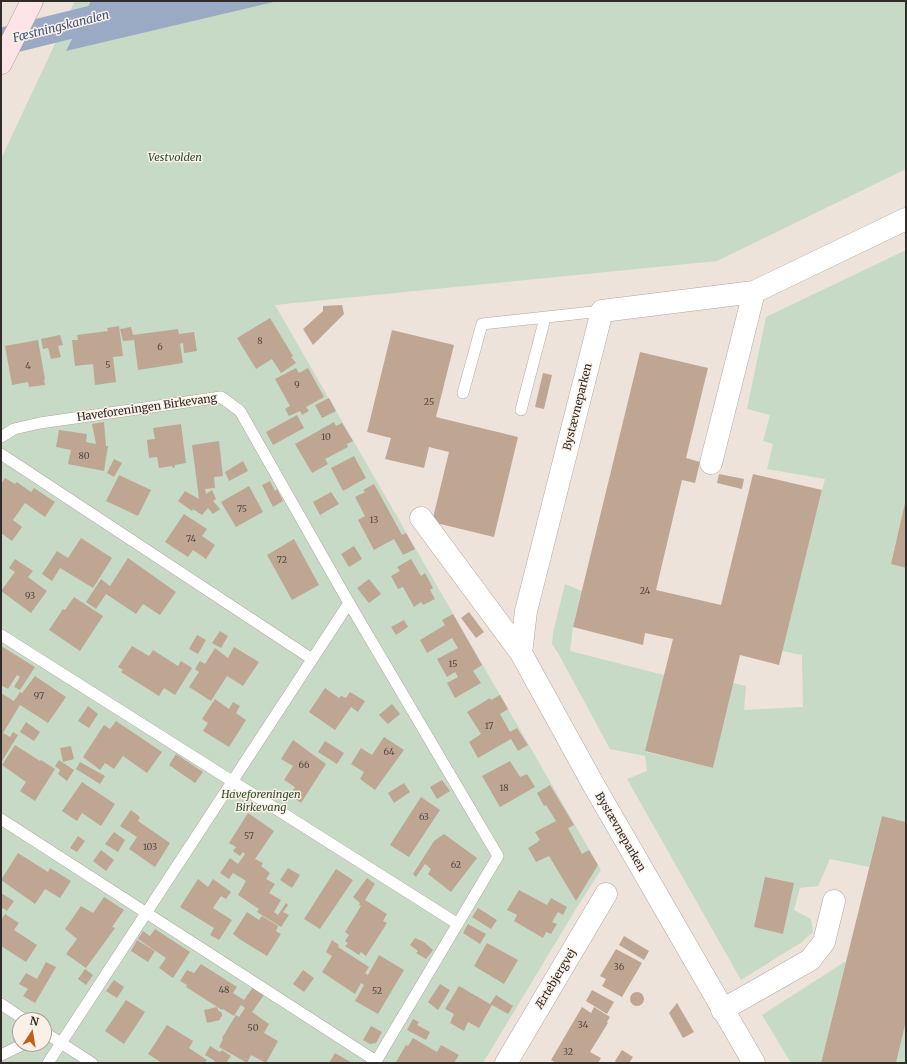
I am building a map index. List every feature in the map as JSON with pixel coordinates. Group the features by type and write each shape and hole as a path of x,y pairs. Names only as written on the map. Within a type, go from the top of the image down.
{"street":[{"path":"1,63 32,1"},
{"path":"602,311 754,292 906,219"},
{"path":"712,463 754,292"},
{"name":"Bystævneparken","path":"521,653 526,611 602,311"},
{"name":"Bystævneparken","path":"421,518 521,653 593,784 722,1010 754,1063"},
{"name":"Ærtebjergvej","path":"506,1063 606,894"},
{"path":"722,1010 810,960 824,942 834,900"}],"lane":[{"path":"463,393 482,324 602,311"},
{"path":"521,410 545,318"},
{"name":"Haveforeningen Birkevang","path":"1,436 14,429 40,423 221,397 240,411 349,603 498,856 376,1062 1,819"},
{"path":"1,454 312,659"},
{"path":"48,1063 349,603"},
{"path":"1,635 458,924"},
{"path":"1,1004 13,1012"},
{"path":"52,1037 92,1063"},
{"path":"1,1055 12,1050"}],"green space":[{"name":"Vestvolden","path":"75,1 906,1 906,169 717,261 275,305 601,870 483,1063 1,1063 1,159"},
{"path":"906,250 906,500 891,564 906,568 906,822 882,816 869,867 830,859 818,886 800,888 794,910 811,919 813,932 802,942 741,980 627,779 647,771 645,756 610,749 552,644 553,633 565,584 582,591 573,627 570,651 664,675 646,752 713,768 733,683 746,686 744,710 803,707 802,655 782,651 825,479 767,469 773,444 763,441 770,415 747,409 766,317"},
{"path":"846,961 821,1063 791,1063 762,1015"},
{"path":"906,1021 906,1063 896,1063"}],"water":[{"path":"91,1 278,1 66,51"}],"building":[{"path":"342,305 344,314 313,345 303,329 323,311 323,306"},
{"path":"270,318 293,356 291,357 296,363 281,373 272,359 256,369 237,338"},
{"path":"119,326 123,356 113,357 116,382 95,385 93,364 75,366 72,340 78,340 77,335 108,331 107,328"},
{"path":"131,327 133,335 178,329 179,334 194,332 197,351 184,353 183,343 180,344 183,363 138,370 134,340 123,341 120,329"},
{"path":"392,330 454,345 436,417 518,437 494,537 432,522 449,452 429,447 424,468 385,459 391,438 367,432"},
{"path":"60,335 63,345 58,346 61,357 51,359 48,348 43,349 41,339"},
{"path":"38,340 45,385 29,387 28,382 12,385 5,346"},
{"path":"640,352 708,368 686,458 700,462 695,483 682,480 656,590 721,605 753,474 822,490 779,665 740,655 713,768 645,751 673,639 645,633 643,645 573,627"},
{"path":"296,368 299,373 308,368 324,397 306,407 309,411 302,415 300,411 289,416 285,409 290,406 275,379"},
{"path":"543,373 552,375 544,409 535,407"},
{"path":"329,398 336,411 322,418 315,405"},
{"path":"297,415 304,428 273,445 266,432"},
{"path":"104,422 106,446 108,446 104,471 68,464 71,450 56,447 59,430 87,434 86,442 96,444 92,424"},
{"path":"334,422 336,426 342,423 353,441 347,444 348,447 325,459 328,464 312,473 295,444"},
{"path":"181,424 186,463 175,465 173,468 172,466 159,468 157,457 149,458 147,440 155,439 153,428"},
{"path":"219,441 223,476 214,477 215,488 205,489 206,494 212,490 216,499 213,501 220,509 213,514 208,508 202,515 193,509 192,511 178,501 185,491 199,499 192,445"},
{"path":"354,456 366,478 343,491 331,468"},
{"path":"114,459 122,463 114,477 107,473"},
{"path":"243,461 248,471 229,481 225,472"},
{"path":"719,474 744,479 742,489 717,483"},
{"path":"119,475 151,490 138,516 106,501"},
{"path":"5,478 15,484 17,482 31,492 34,488 55,502 45,517 25,503 13,520 22,527 12,541 1,533 1,484"},
{"path":"270,481 275,491 277,489 283,501 273,507 262,485"},
{"path":"374,484 402,535 406,533 415,549 403,555 394,539 374,550 358,520 365,516 355,497 365,492 363,490"},
{"path":"249,486 263,512 236,527 221,502"},
{"path":"331,492 339,504 320,515 313,502"},
{"path":"906,503 906,568 891,564"},
{"path":"184,514 207,529 202,536 215,545 206,559 193,550 188,557 165,542"},
{"path":"81,538 112,558 93,588 60,568 52,581 42,574 57,551 68,558"},
{"path":"294,539 319,585 292,600 267,555"},
{"path":"354,546 362,559 349,567 341,554"},
{"path":"128,558 176,592 160,615 143,604 136,614 106,594 96,609 86,602 101,579 110,586"},
{"path":"15,559 33,571 28,577 47,591 31,613 1,591 15,572 9,568"},
{"path":"411,559 421,576 425,573 433,588 430,590 435,599 423,605 421,602 414,607 403,587 398,589 391,576 400,571 397,567"},
{"path":"369,579 381,594 369,603 357,588"},
{"path":"74,597 103,616 80,651 49,630 63,609 65,610"},
{"path":"469,612 484,632 476,638 461,618"},
{"path":"453,614 482,665 473,671 481,683 455,698 447,683 458,677 455,672 447,677 437,659 458,648 452,638 427,653 420,640 445,625 442,620"},
{"path":"404,620 408,627 396,635 391,627"},
{"path":"220,631 228,636 221,648 212,643"},
{"path":"197,635 206,640 198,654 189,649"},
{"path":"1,646 35,667 20,690 14,687 20,677 17,675 8,689 1,685"},
{"path":"132,646 149,656 153,650 178,666 181,661 192,668 175,695 164,688 159,696 121,672 123,670 118,667"},
{"path":"234,647 259,662 243,686 227,676 211,701 189,687 199,672 195,669 200,661 205,664 215,648 228,658"},
{"path":"35,676 66,697 48,723 20,705 3,733 10,737 13,732 18,735 1,761 1,693 14,701"},
{"path":"325,688 339,698 341,696 346,698 350,692 365,701 358,712 351,707 335,730 309,712"},
{"path":"500,695 508,709 500,714 510,732 517,728 528,745 518,751 511,739 478,758 469,742 481,734 467,712 490,698 491,700"},
{"path":"215,699 229,709 233,702 240,706 236,713 246,720 229,747 203,731 208,723 202,719"},
{"path":"392,704 400,714 388,724 379,715"},
{"path":"88,706 98,714 89,728 78,721"},
{"path":"116,721 162,752 147,773 123,756 114,769 105,763 100,770 83,757 104,725 110,729"},
{"path":"26,722 40,732 34,741 20,732"},
{"path":"384,737 404,750 375,790 360,779 364,772 351,764 361,748 372,755"},
{"path":"293,740 326,764 301,803 290,795 295,787 284,780 293,766 281,759"},
{"path":"325,741 344,753 337,764 318,752"},
{"path":"15,745 55,769 35,801 20,791 26,782 2,765"},
{"path":"71,746 74,759 63,762 60,748"},
{"path":"176,754 203,772 195,783 169,765"},
{"path":"59,760 74,770 67,781 58,774 60,770 55,766"},
{"path":"510,761 520,777 527,774 535,787 500,807 482,776"},
{"path":"80,762 105,776 100,784 76,769"},
{"path":"442,780 450,791 437,799 430,787"},
{"path":"82,782 115,804 101,826 82,813 77,821 62,811"},
{"path":"404,783 410,792 394,803 388,793"},
{"path":"550,785 574,825 568,828 582,854 589,850 598,865 576,901 549,856 536,862 528,848 540,840 535,832 556,821 546,805 544,806 537,793"},
{"path":"421,797 440,810 409,857 390,845"},
{"path":"131,810 140,817 138,821 170,843 155,867 129,849 137,837 120,826"},
{"path":"248,813 274,831 255,859 263,863 261,866 270,873 266,879 275,884 269,893 281,900 274,912 278,915 286,903 288,905 283,912 289,915 281,927 257,912 259,909 238,895 246,881 233,873 229,879 220,873 230,858 238,864 245,854 243,852 240,856 233,851 236,847 229,843"},
{"path":"882,816 906,822 906,1021 896,1063 821,1063"},
{"path":"114,832 125,840 118,852 105,844"},
{"path":"444,834 477,858 451,892 428,874 431,869 425,864 416,877 413,874 434,841"},
{"path":"78,836 85,841 77,852 70,848"},
{"path":"101,850 114,860 106,871 93,861"},
{"path":"18,853 48,872 50,868 71,881 60,898 45,889 35,904 1,880"},
{"path":"288,868 300,875 292,888 280,880"},
{"path":"336,869 353,880 320,929 304,919"},
{"path":"765,877 794,883 783,934 754,927"},
{"path":"367,878 375,884 365,900 387,914 383,921 387,923 366,956 361,952 359,955 345,946 348,943 345,941 349,935 345,932 361,906 359,905 360,903 353,897"},
{"path":"198,879 208,887 213,879 231,892 226,899 221,896 213,908 232,920 219,940 210,935 214,928 180,907"},
{"path":"519,890 547,905 551,898 567,907 563,915 558,912 552,922 557,924 551,934 546,932 543,938 514,921 517,915 507,910"},
{"path":"1,893 14,901 7,911 3,908 1,910"},
{"path":"104,897 124,910 112,927 115,928 86,968 66,954 77,939 65,929 81,906 93,913"},
{"path":"478,908 497,920 491,929 472,917"},
{"path":"247,912 259,920 262,916 278,926 276,931 281,934 267,956 233,934"},
{"path":"5,914 19,923 14,930 37,945 26,962 1,946 1,920"},
{"path":"468,924 486,934 480,944 463,933"},
{"path":"155,929 190,952 173,978 159,968 166,958 138,939 143,931 150,936"},
{"path":"624,936 649,951 644,960 619,945"},
{"path":"415,938 424,942 433,950 426,959 416,953 418,951 410,945"},
{"path":"137,940 155,951 148,962 131,951"},
{"path":"332,940 339,945 338,947 369,967 365,973 368,975 379,955 404,970 378,1014 355,1001 364,985 361,983 355,994 322,972 332,956 326,952"},
{"path":"487,943 518,960 504,984 474,966"},
{"path":"616,949 642,963 622,997 602,986 606,979 600,976"},
{"path":"46,962 56,967 35,1003 23,996 28,989 19,984 26,973 37,979"},
{"path":"201,964 237,987 233,993 244,1000 253,987 264,995 252,1012 269,1024 264,1033 278,1041 266,1063 251,1055 247,1063 219,1047 223,1039 222,1038 236,1015 239,1017 245,1008 241,1005 234,1016 186,987 187,985 180,981 187,970 194,973"},
{"path":"85,969 93,975 86,985 78,979"},
{"path":"303,970 314,978 304,992 293,984"},
{"path":"114,980 124,987 117,998 106,991"},
{"path":"440,984 450,990 438,1010 428,1002"},
{"path":"459,986 490,1004 496,995 513,1006 508,1014 492,1005 479,1028 468,1022 464,1031 450,1023 454,1014 445,1009"},
{"path":"592,990 614,1002 607,1014 586,1001"},
{"path":"634,992 640,992 644,996 644,1002 640,1006 634,1006 630,1002 630,996"},
{"path":"126,1000 145,1012 124,1044 105,1031"},
{"path":"677,1003 694,1032 683,1038 669,1013"},
{"path":"217,1007 222,1013 220,1020 207,1023 204,1010"},
{"path":"582,1007 591,1013 594,1007 610,1017 607,1022 608,1023 590,1052 601,1058 598,1063 556,1063 551,1060"},
{"path":"413,1019 419,1022 417,1025 430,1032 426,1040 407,1030"},
{"path":"167,1025 193,1041 189,1048 207,1060 205,1063 162,1063 148,1054"},
{"path":"371,1026 382,1032 376,1043 370,1044 363,1040"},
{"path":"413,1038 437,1052 441,1045 459,1055 454,1063 396,1062 406,1045 408,1046"},
{"path":"210,1046 220,1052 222,1050 231,1056 226,1063 214,1063 215,1061 205,1055"},
{"path":"622,1050 633,1057 629,1063 617,1063 615,1061"},
{"path":"335,1053 352,1063 329,1063"}],"waterway":[{"name":"Fæstningskanalen","path":"1,42 167,1"}]}
